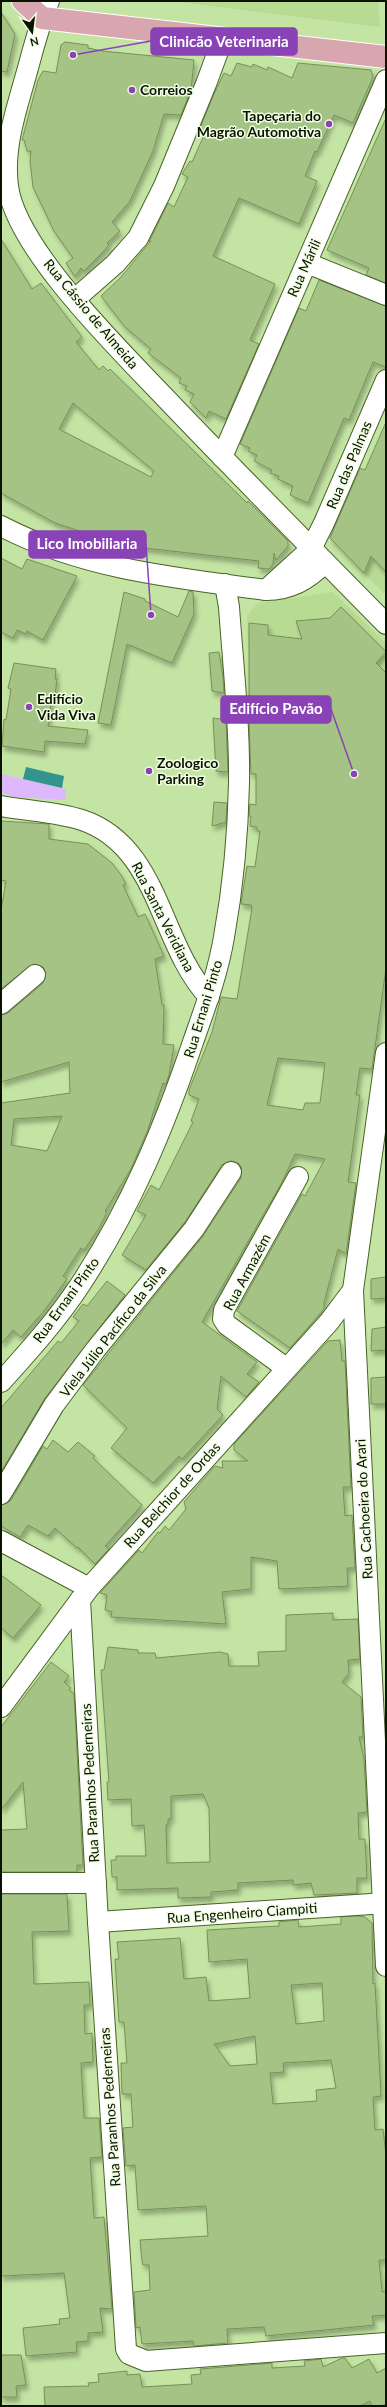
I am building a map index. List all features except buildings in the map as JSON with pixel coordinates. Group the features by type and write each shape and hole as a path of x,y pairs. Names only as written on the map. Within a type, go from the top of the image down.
{"main road":[{"path":"23,1 46,10 223,38 386,57"}],"street":[{"name":"Rua Cássio de Almeida","path":"46,10 10,130 4,186 27,236 75,299 222,457 386,624"},
{"path":"75,299 116,264 138,238 164,186 206,84 223,38"},
{"name":"Rua Márili","path":"222,457 386,80"},
{"path":"306,263 386,294"},
{"name":"Rua das Palmas","path":"311,549 324,523 386,380"},
{"path":"1,526 62,554 110,566 266,590 289,588 312,576 326,563"},
{"path":"266,590 311,549"},
{"name":"Rua Ernani Pinto","path":"1,1382 42,1336 70,1299 116,1226 155,1148 209,997 224,939 233,876 239,782 229,607 225,584"},
{"name":"Rua Santa Veridiana","path":"1,806 83,820 99,828 125,848 148,882 184,962 200,987 209,997"},
{"path":"1,1004 34,975"},
{"name":"Rua Cachoeira do Arari","path":"386,1053 353,1290 386,1966"},
{"name":"Viela Júlio Pacífico da Silva","path":"1,1494 54,1405 96,1349 194,1229 231,1172"},
{"name":"Rua Armazém","path":"286,1368 227,1325 223,1319 224,1310 298,1177"},
{"name":"Rua Belchior de Ordas","path":"1,1707 85,1594 286,1368 329,1322 353,1290"},
{"path":"1,1541 85,1594"},
{"name":"Rua Paranhos Pederneiras","path":"85,1594 98,1922 126,2349 129,2354 146,2361 386,2343"},
{"path":"1,1883 96,1883"},
{"name":"Rua Engenheiro Ciampiti","path":"98,1922 384,1903"}],"shaded area":[{"path":"172,1 378,1 380,27 290,16"},
{"path":"386,521 386,595 364,573"},
{"path":"333,592 386,643 386,698 301,649 248,643 247,616 258,603"},
{"path":"1,774 66,789 65,800 14,797 1,792"}],"water":[{"path":"26,767 64,776 62,788 23,779"}],"place":[{"name":"Clinicão Veterinaria","path":"73,55"},
{"name":"Correios","path":"132,90"},
{"name":"Tapeçaria do Magrão Automotiva","path":"329,124"},
{"name":"Lico Imobiliaria","path":"151,615"},
{"name":"Edifício Vida Viva","path":"29,707"},
{"name":"Zoologico Parking","path":"149,771"},
{"name":"Edifício Pavão","path":"354,774"}]}
